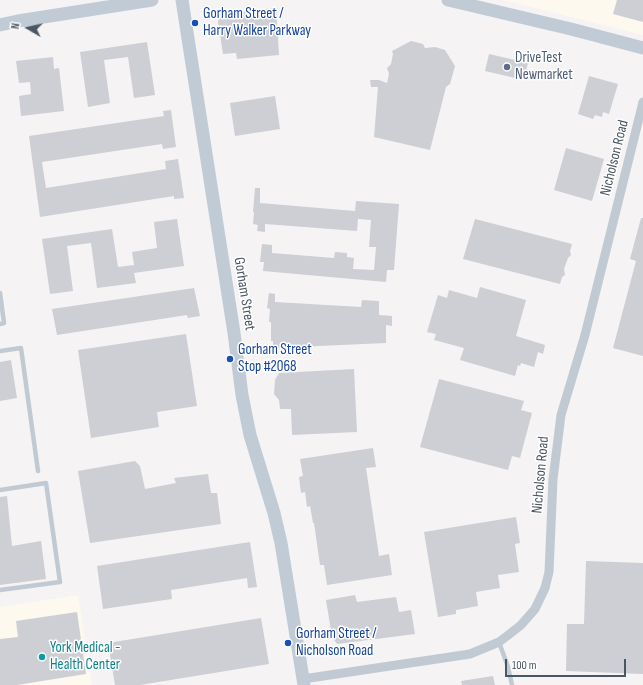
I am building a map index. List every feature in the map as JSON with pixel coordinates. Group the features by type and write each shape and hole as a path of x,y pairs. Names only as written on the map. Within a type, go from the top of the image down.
{"street":[{"path":"0,25 18,20 152,0"},
{"name":"Gorham Street","path":"182,0 235,337 242,395 250,435 274,513 281,542 304,682"},
{"path":"448,0 571,29 643,48"},
{"name":"Nicholson Road","path":"304,682 470,654 499,642 526,620 535,609 545,588 549,572 553,479 561,415 585,334 643,102"}],"lane":[{"path":"0,293 4,323 0,324"},
{"path":"0,351 21,348 38,471"},
{"path":"0,490 46,483 60,582 0,590"},
{"path":"499,642 508,667 512,685"}],"shaded area":[{"path":"503,0 643,0 643,35"},
{"name":"York Medical - Health Center","path":"78,595 92,685 0,685 0,607"}],"building":[{"path":"617,0 643,0 643,22 613,14"},
{"path":"276,8 279,55 237,59 236,53 223,54 218,21 224,13"},
{"path":"411,41 423,44 425,48 435,47 445,50 455,66 450,84 446,87 430,150 374,137 378,87 371,87 370,80 379,80 387,83 389,74 387,68 391,64 393,54 392,51"},
{"path":"147,42 155,95 134,98 128,57 104,60 110,103 88,107 80,52"},
{"name":"DriveTest Newmarket","path":"489,54 528,63 524,80 485,71"},
{"path":"53,57 54,69 59,68 64,111 21,116 19,96 31,94 30,82 19,83 16,61"},
{"path":"589,76 618,84 609,114 603,112 602,117 595,115 593,119 578,114"},
{"path":"275,96 280,129 235,136 230,103"},
{"path":"171,110 176,147 163,149 162,144 42,162 43,169 46,188 166,169 165,161 178,159 184,198 174,199 174,196 40,217 29,136 164,116 163,111"},
{"path":"566,148 604,159 592,201 554,190"},
{"path":"255,188 260,188 260,203 355,211 356,201 399,204 394,270 387,270 386,282 263,271 264,262 260,262 262,244 272,245 272,253 334,258 335,252 347,253 347,257 354,258 353,269 374,270 376,247 369,247 371,220 358,219 357,231 265,224 265,232 257,231 258,225 253,224"},
{"path":"641,218 643,218 643,356 613,348 636,261 630,259"},
{"path":"177,219 184,266 134,273 136,283 97,288 91,243 67,246 73,291 50,294 42,239 112,229 118,267 134,265 132,252 157,248 154,222"},
{"path":"475,219 572,244 570,251 571,255 568,258 564,269 565,275 562,277 560,284 463,259"},
{"path":"480,287 526,300 516,336 545,345 543,354 538,352 534,367 521,363 520,366 518,365 515,376 460,360 464,348 434,340 436,334 427,332 438,295 447,298 449,290 477,298"},
{"path":"194,288 200,316 188,318 187,315 57,335 52,309"},
{"path":"269,293 275,294 275,302 361,307 362,300 379,301 379,315 392,316 392,326 386,325 386,343 273,348 273,341 271,341 271,322 269,322 270,309 267,308"},
{"path":"186,334 197,406 157,412 159,427 91,438 78,350"},
{"path":"11,360 17,398 0,401 0,362"},
{"path":"354,369 357,432 292,435 291,409 280,409 279,400 274,394 275,380 279,373"},
{"path":"439,379 524,401 521,410 532,413 520,458 512,456 508,470 420,447"},
{"path":"373,448 376,467 366,468 379,556 389,554 392,575 327,585 324,565 320,565 310,506 307,507 305,492 301,493 299,477 303,476 300,459"},
{"path":"135,461 140,466 145,489 176,483 174,478 208,474 211,493 217,493 221,524 90,543 78,471"},
{"path":"7,496 12,546 41,541 46,579 0,585 0,497"},
{"path":"516,517 520,543 515,544 519,572 498,575 500,588 476,592 478,606 456,610 456,614 438,617 424,532"},
{"path":"250,542 257,587 248,588 247,578 171,590 172,599 103,609 97,566"},
{"path":"586,561 643,563 643,674 566,671 567,624 584,624"},
{"path":"355,595 357,602 396,597 399,612 411,610 415,634 337,644 332,637 326,600"},
{"name":"York Medical - Health Center","path":"77,612 86,674 17,685 0,685 0,639 18,637 16,621"},
{"path":"261,618 269,664 140,685 115,685 108,643"},
{"path":"493,676 495,685 462,685 461,681"}],"place":[{"name":"Gorham Street / Harry Walker Parkway","path":"195,23"},
{"name":"DriveTest Newmarket","path":"507,67"},
{"name":"Gorham Street Stop #2068","path":"230,359"},
{"name":"Gorham Street / Nicholson Road","path":"288,643"},
{"name":"York Medical - Health Center","path":"42,657"}]}
